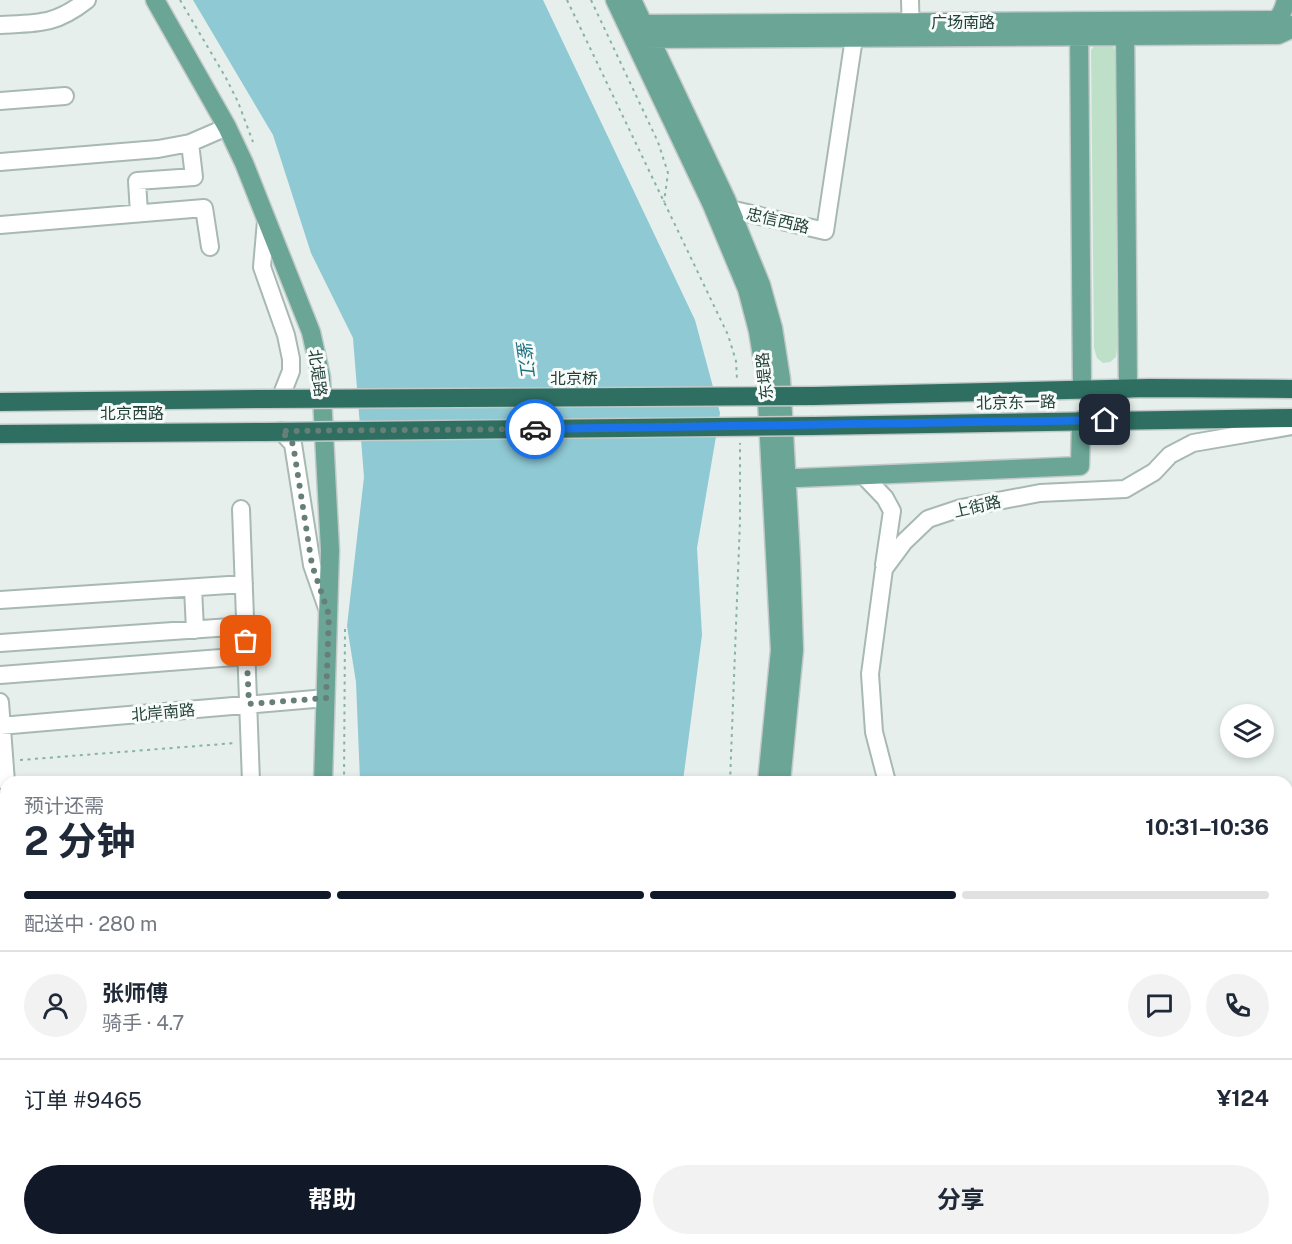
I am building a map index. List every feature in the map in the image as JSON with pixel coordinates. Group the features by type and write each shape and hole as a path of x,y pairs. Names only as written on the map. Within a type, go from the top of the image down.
{"highway":[{"name":"北京东一路","path":"814,396 1128,388 1292,389"},
{"name":"北京桥","path":"271,399 814,396"},
{"name":"北京西路","path":"0,402 271,399"},
{"name":"北京东一路","path":"273,431 813,426 1292,418"},
{"name":"北京西路","path":"0,434 273,431"}],"main road":[{"name":"北堤路","path":"155,0 227,127 311,332 319,366 330,528 323,776"},
{"name":"东堤路","path":"615,0 639,32 730,208 761,285 773,328 781,379 780,650 768,776"},
{"name":"东堤路","path":"632,0 639,32 747,289 763,360 779,478 794,650 782,776"},
{"name":"广场南路","path":"1125,29 1275,20 1282,12 1286,0"},
{"name":"广场南路","path":"639,32 1125,29 1278,34 1289,30 1292,25"},
{"path":"1079,29 1082,389"},
{"path":"1125,29 1128,388"},
{"name":"广场南路","path":"639,32 854,38 910,30"},
{"path":"779,478 1080,466 1081,420"}],"street":[{"path":"0,25 53,21 72,12 87,0"},
{"path":"910,0 910,30"},
{"name":"忠信西路","path":"730,208 825,231 854,38"},
{"path":"0,101 65,96"},
{"path":"0,162 158,148 190,143 227,127"},
{"path":"139,213 137,181 194,177 190,143"},
{"path":"0,225 204,208 210,247"},
{"path":"266,221 262,267 286,335 291,359 291,371 271,399"},
{"name":"上街路","path":"885,776 874,732 870,675 884,569 904,542 928,519 961,508 1040,493 1125,489 1154,471 1170,455 1193,443 1292,426"},
{"path":"273,431 293,444 312,565 329,615"},
{"path":"862,475 885,498 892,511 884,569"},
{"path":"241,509 250,742 247,776"},
{"path":"0,600 244,584"},
{"path":"194,588 195,630"},
{"path":"0,643 245,626"},
{"path":"0,675 247,656"},
{"name":"北岸南路","path":"1,725 326,698"},
{"path":"0,702 5,776"}],"path":[{"path":"591,0 658,142 668,173 664,202"},
{"path":"4,761 250,742"}],"green space":[{"path":"1111,44 1115,50 1117,349 1116,357 1110,362 1103,363 1097,358 1094,348 1091,50 1095,45"}],"water":[{"name":"鉴江","path":"193,0 543,0 695,320 720,413 697,548 702,635 684,776 360,776 356,682 347,626 364,477 353,338 311,253 273,135"}],"way so far":[{"path":"246,641 249,704 326,698 329,615 312,565 293,444 281,431 535,429"}],"route":[{"path":"535,429 1105,420"}]}
